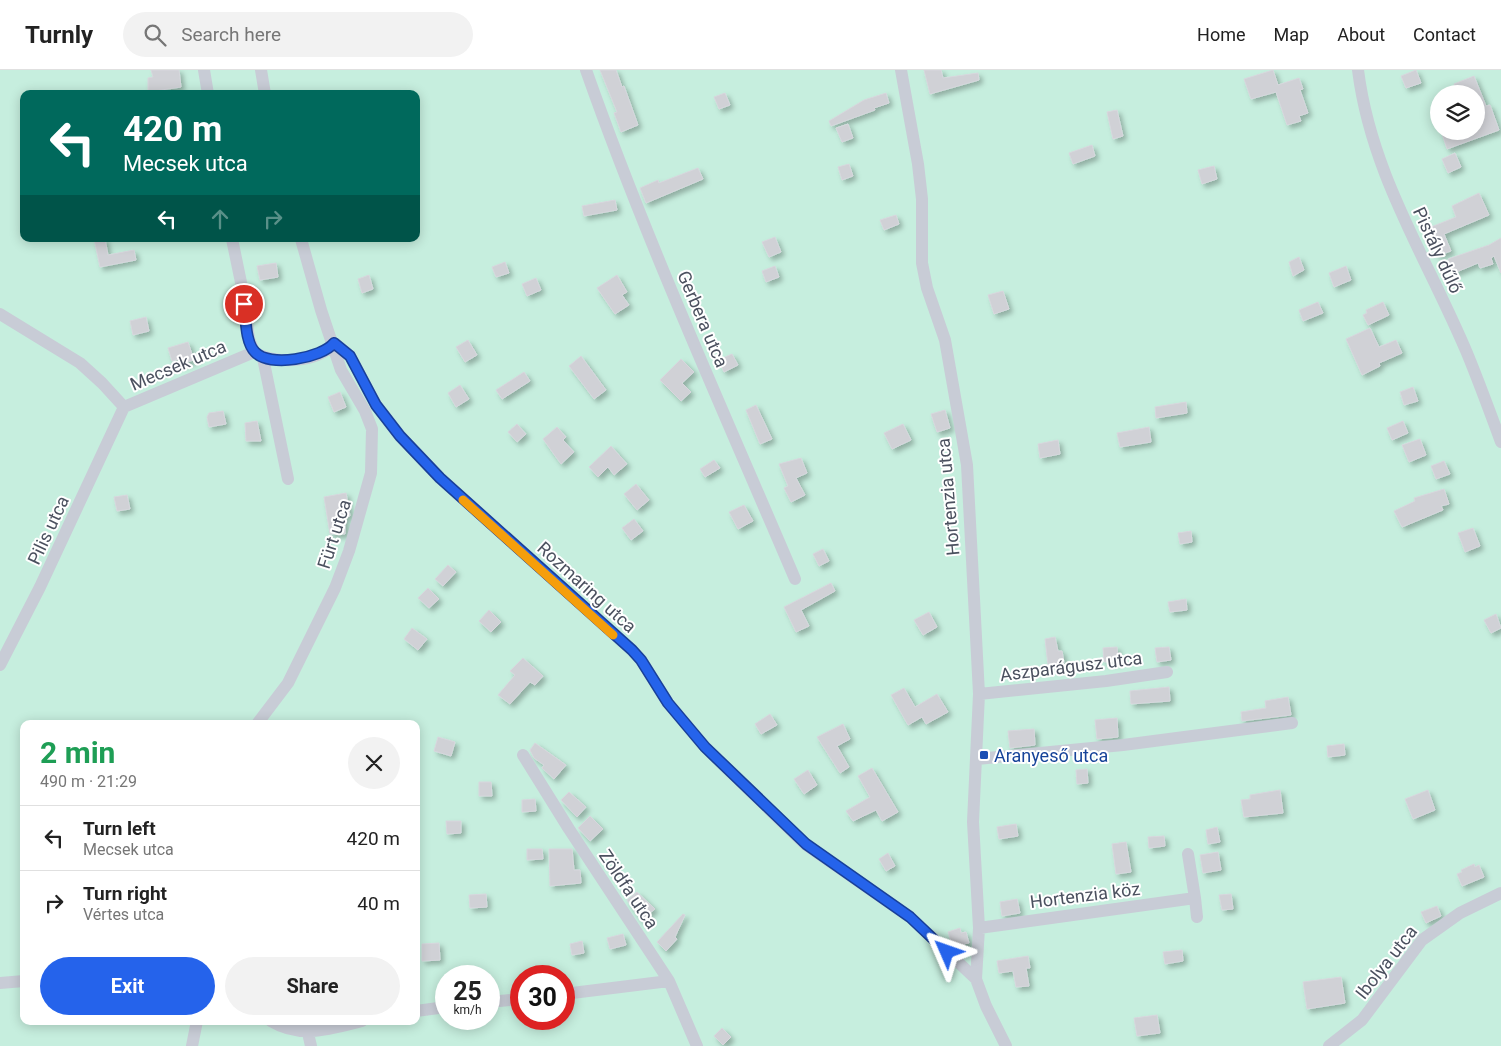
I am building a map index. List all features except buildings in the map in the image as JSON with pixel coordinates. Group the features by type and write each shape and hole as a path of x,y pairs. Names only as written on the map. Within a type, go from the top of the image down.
{"street":[{"path":"204,70 207,90"},
{"path":"261,70 264,90"},
{"name":"Gerbera utca","path":"586,70 614,149 659,262 795,579"},
{"name":"Hortenzia utca","path":"901,70 918,164 922,199 922,264 927,288 945,340 966,465 979,694 973,822 980,928 976,979"},
{"name":"Pistály dűlő","path":"1358,70 1362,105 1386,182 1467,352 1501,442"},
{"path":"233,242 243,292 249,339 258,355 288,478"},
{"name":"Rozmaring utca","path":"302,242 321,310 334,343 350,356 376,405 400,436 460,497 632,650 641,660 668,703 705,747 806,844 910,917 976,979"},
{"name":"Mecsek utca","path":"0,314 80,363 124,407 258,355 305,358 328,350 334,343"},
{"name":"Fürt utca","path":"261,720 288,684 334,588 349,551 371,473 372,429 365,411 341,370 334,343"},
{"name":"Pilis utca","path":"0,665 40,587 124,407"},
{"name":"Aszparágusz utca","path":"979,694 1097,682 1167,672"},
{"path":"977,759 1123,745 1292,723"},
{"name":"Zöldfa utca","path":"524,755 568,829 669,981 697,1046"},
{"path":"1188,854 1198,917"},
{"name":"Ibolya utca","path":"1329,1046 1362,1020 1422,940 1453,917 1501,892"},
{"name":"Hortenzia köz","path":"980,928 1195,898"},
{"path":"976,979 986,1006 1006,1046"},
{"path":"0,983 20,981"},
{"path":"575,993 669,981"},
{"path":"420,1010 435,1008"},
{"path":"192,1046 196,1025"},
{"path":"280,1025 288,1029 308,1033 344,1025"},
{"path":"308,1033 311,1046"}],"green space":[{"path":"0,70 1501,70 1501,1046 0,1046"}],"slow traffic":[{"path":"463,500 613,635"}],"place":[{"name":"Aranyeső utca","path":"984,755"}],"route":[{"path":"244,304 249,339 254,352 263,358 305,358 328,350 334,343 350,356 376,405 400,436 440,478 558,586 632,650 641,660 668,703 705,747 806,844 910,917 947,952"}]}
